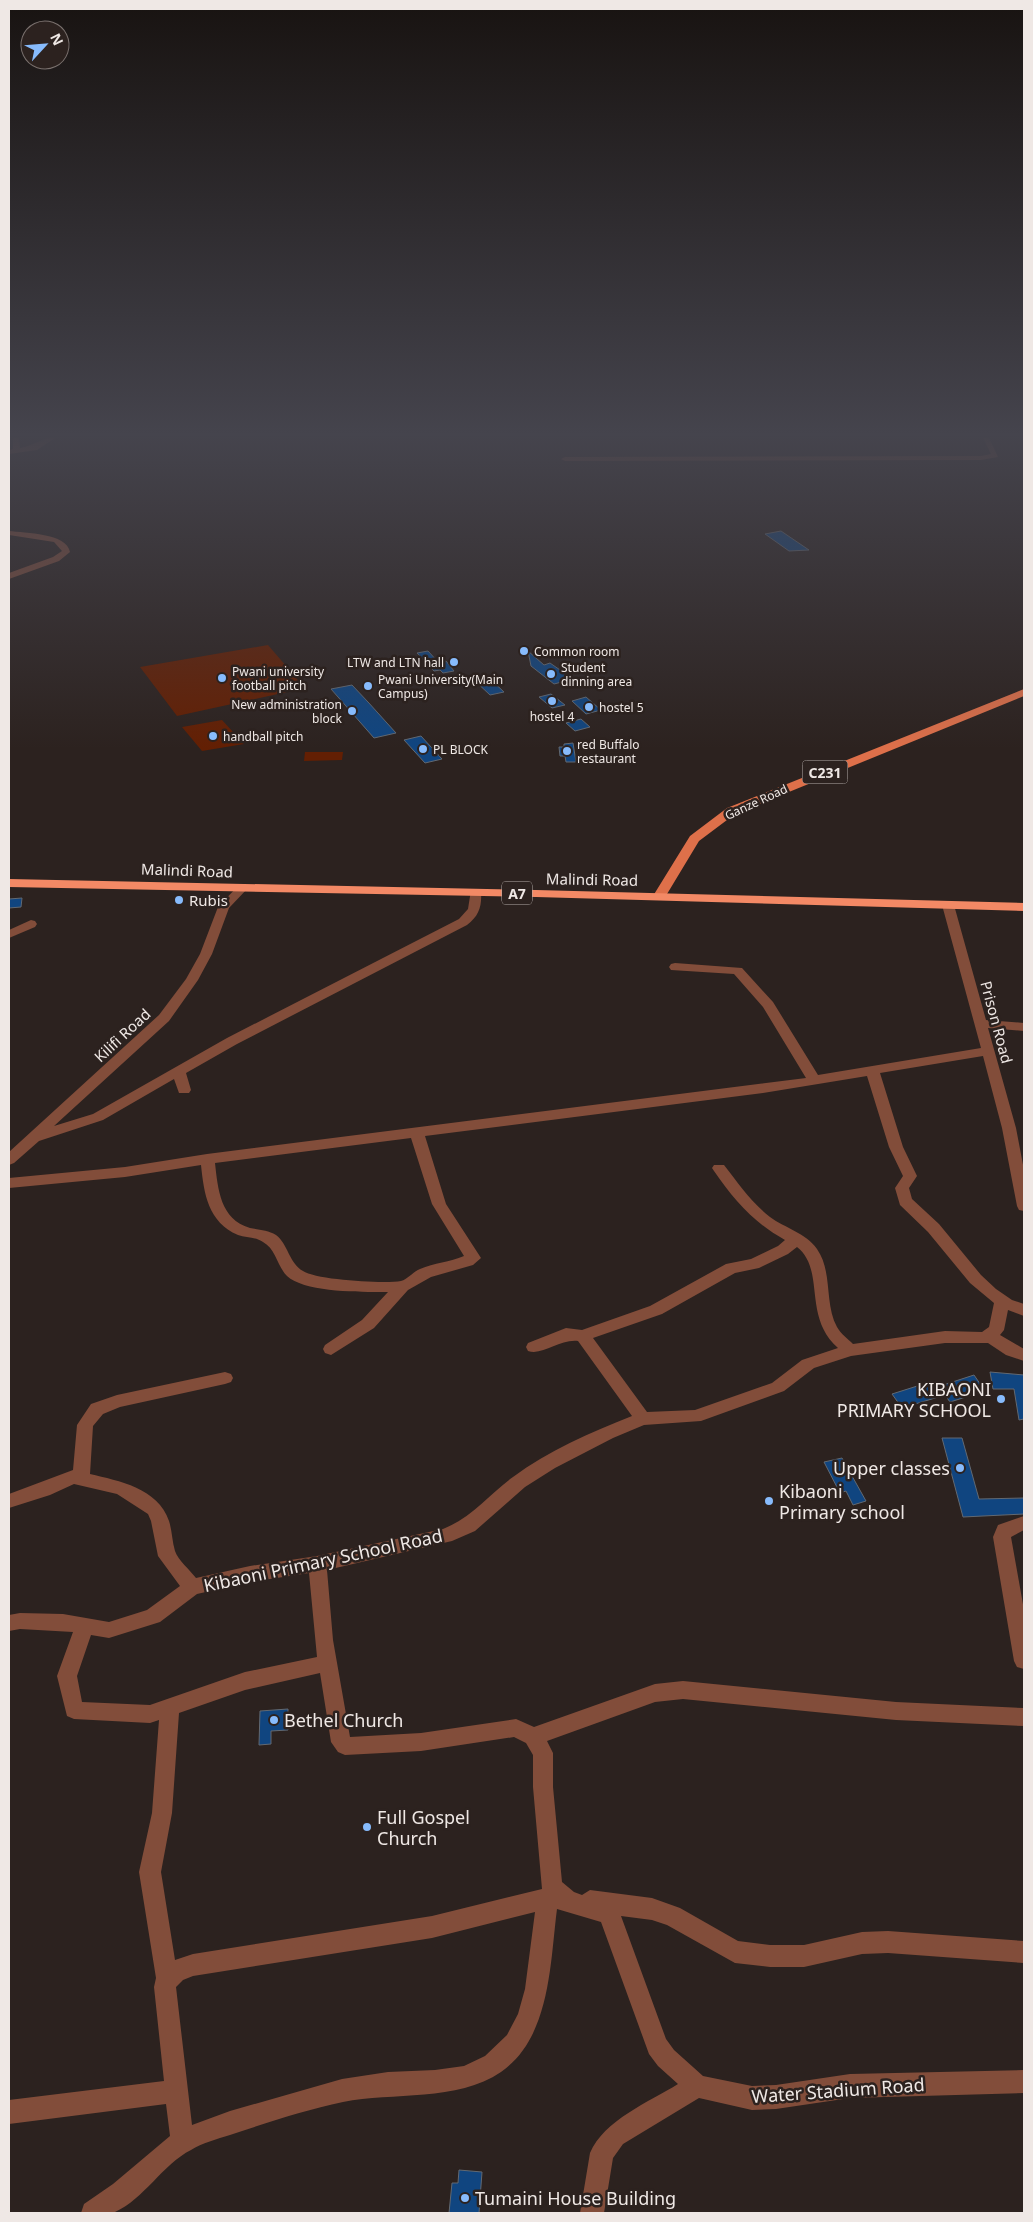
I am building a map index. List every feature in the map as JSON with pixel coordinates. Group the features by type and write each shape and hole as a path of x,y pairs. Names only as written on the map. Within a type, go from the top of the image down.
{"highway":[{"name":"Malindi Road","path":"9,883 124,883 220,888 659,896 1024,907"}],"main road":[{"name":"Ganze Road","path":"659,896 694,839 731,811 1024,692"}],"street":[{"path":"9,576 56,559 66,552 66,549 59,542"},
{"path":"220,888 224,907"},
{"name":"Kilifi Road","path":"9,1160 140,1042 181,998 200,966 224,907 242,888"},
{"path":"35,1137 98,1117 291,1010 463,922 476,907 475,892"},
{"name":"Prison Road","path":"948,905 1009,1128 1024,1206"},
{"path":"9,934 31,924"},
{"path":"675,967 738,971 768,1005 814,1080"},
{"path":"981,1022 1024,1026"},
{"path":"9,1183 126,1172 207,1159 814,1080 988,1051"},
{"path":"872,1070 894,1140 910,1176 902,1188 905,1201 921,1211 975,1277 1002,1302 1013,1308 1024,1310"},
{"path":"179,1072 184,1090"},
{"path":"331,1349 368,1324 403,1286 428,1272 449,1268 473,1258 439,1204 417,1133"},
{"path":"207,1159 211,1188 218,1214 224,1221 238,1228 267,1236 277,1244 289,1270 300,1278 338,1284 403,1286"},
{"path":"719,1168 744,1201 769,1224 812,1252 816,1261 824,1316 830,1330 850,1350"},
{"path":"534,1347 566,1334 583,1336 656,1310 731,1268 754,1264 783,1250 795,1240"},
{"path":"1002,1302 996,1330 989,1336 1012,1352 1024,1355"},
{"path":"583,1336 643,1419"},
{"name":"Kibaoni Primary School Road","path":"9,1624 20,1621 63,1622 109,1630 153,1616 192,1587 250,1574 317,1564 446,1536 470,1526 518,1482 541,1468 607,1433 643,1419 667,1419 704,1414 778,1387 808,1364 850,1350 873,1345 945,1337 989,1336"},
{"path":"82,1478 85,1425 96,1408 225,1378"},
{"path":"9,1501 44,1490 74,1477 121,1488 137,1496 154,1509 160,1520 167,1556 192,1587"},
{"path":"1024,1523 1004,1530 1002,1538 1024,1662"},
{"path":"92,2213 122,2193 182,2141 230,2123 342,2091 388,2084 436,2082 465,2078 493,2064 515,2043 528,2018 536,1989 554,1898 543,1787 543,1752 532,1737 516,1728 421,1742 355,1747 344,1746 339,1736 327,1664 317,1564"},
{"path":"85,1626 66,1676 74,1710 150,1714 246,1681 327,1664"},
{"path":"532,1737 655,1693 683,1690 896,1711 1024,1717"},
{"path":"170,1708 162,1813 150,1872 167,1978 165,1988 182,2141"},
{"path":"167,1978 176,1971 193,1965 432,1927 554,1898 652,1908 688,1923 712,1940 734,1952 770,1956 804,1956 862,1943 888,1942 1024,1952"},
{"name":"Water Stadium Road","path":"554,1898 608,1913 617,1931 657,2046 666,2058 697,2086 752,2098 776,2097 850,2086 1024,2082"},
{"path":"592,2213 602,2153 611,2142 642,2118 697,2086"},
{"path":"9,2112 177,2091"}],"shaded area":[{"name":"Pwani university football pitch","path":"268,645 305,688 177,716 140,667"},
{"name":"handball pitch","path":"222,720 244,744 202,751 182,727"},
{"path":"305,752 343,752 342,760 304,761"}],"building":[{"path":"776,542 797,542 809,550 789,551"},
{"name":"LTW and LTN hall","path":"428,651 439,663 446,661 454,671 443,673 440,670 434,671 417,653"},
{"name":"Student dinning area","path":"528,651 544,665 550,663 573,679 554,684 531,666"},
{"path":"487,676 504,692 490,695 473,679"},
{"name":"New administration block","path":"352,685 396,733 374,738 331,689"},
{"name":"hostel 4","path":"551,694 565,705 552,708 539,697"},
{"name":"hostel 5","path":"586,697 601,710 586,714 572,701"},
{"path":"581,719 590,727 575,731 566,723"},
{"name":"PL BLOCK","path":"421,736 442,759 425,763 404,740"},
{"name":"red Buffalo restaurant","path":"573,743 576,762 566,762 565,756 560,756 559,747 564,747 564,744"},
{"path":"22,898 21,907 9,908 9,899"},
{"path":"990,1372 1024,1375 1024,1419 1019,1420 1014,1389 993,1389"},
{"path":"974,1375 985,1391 950,1402 945,1395 902,1408 892,1394 930,1382 934,1388"},
{"name":"Upper classes","path":"942,1438 962,1438 979,1499 1024,1498 1024,1514 963,1517"},
{"path":"842,1458 866,1501 853,1505 846,1491 840,1493 824,1462"},
{"name":"Bethel Church","path":"288,1709 288,1730 271,1731 271,1744 259,1745 260,1711"},
{"name":"Tumaini House Building","path":"459,2170 482,2172 479,2213 449,2213 452,2183 458,2183"}],"place":[{"name":"Common room","path":"524,651"},
{"name":"LTW and LTN hall","path":"454,662"},
{"name":"Student dinning area","path":"551,674"},
{"name":"Pwani university football pitch","path":"222,678"},
{"name":"Pwani University(Main Campus)","path":"368,686"},
{"name":"hostel 4","path":"552,701"},
{"name":"hostel 5","path":"589,707"},
{"name":"New administration block","path":"352,711"},
{"name":"handball pitch","path":"213,736"},
{"name":"PL BLOCK","path":"423,749"},
{"name":"red Buffalo restaurant","path":"567,751"},
{"name":"Rubis","path":"179,900"},
{"name":"KIBAONI PRIMARY SCHOOL","path":"1001,1399"},
{"name":"Upper classes","path":"960,1468"},
{"name":"Kibaoni Primary school","path":"769,1501"},
{"name":"Bethel Church","path":"274,1720"},
{"name":"Full Gospel Church","path":"367,1827"},
{"name":"Tumaini House Building","path":"465,2198"}]}
